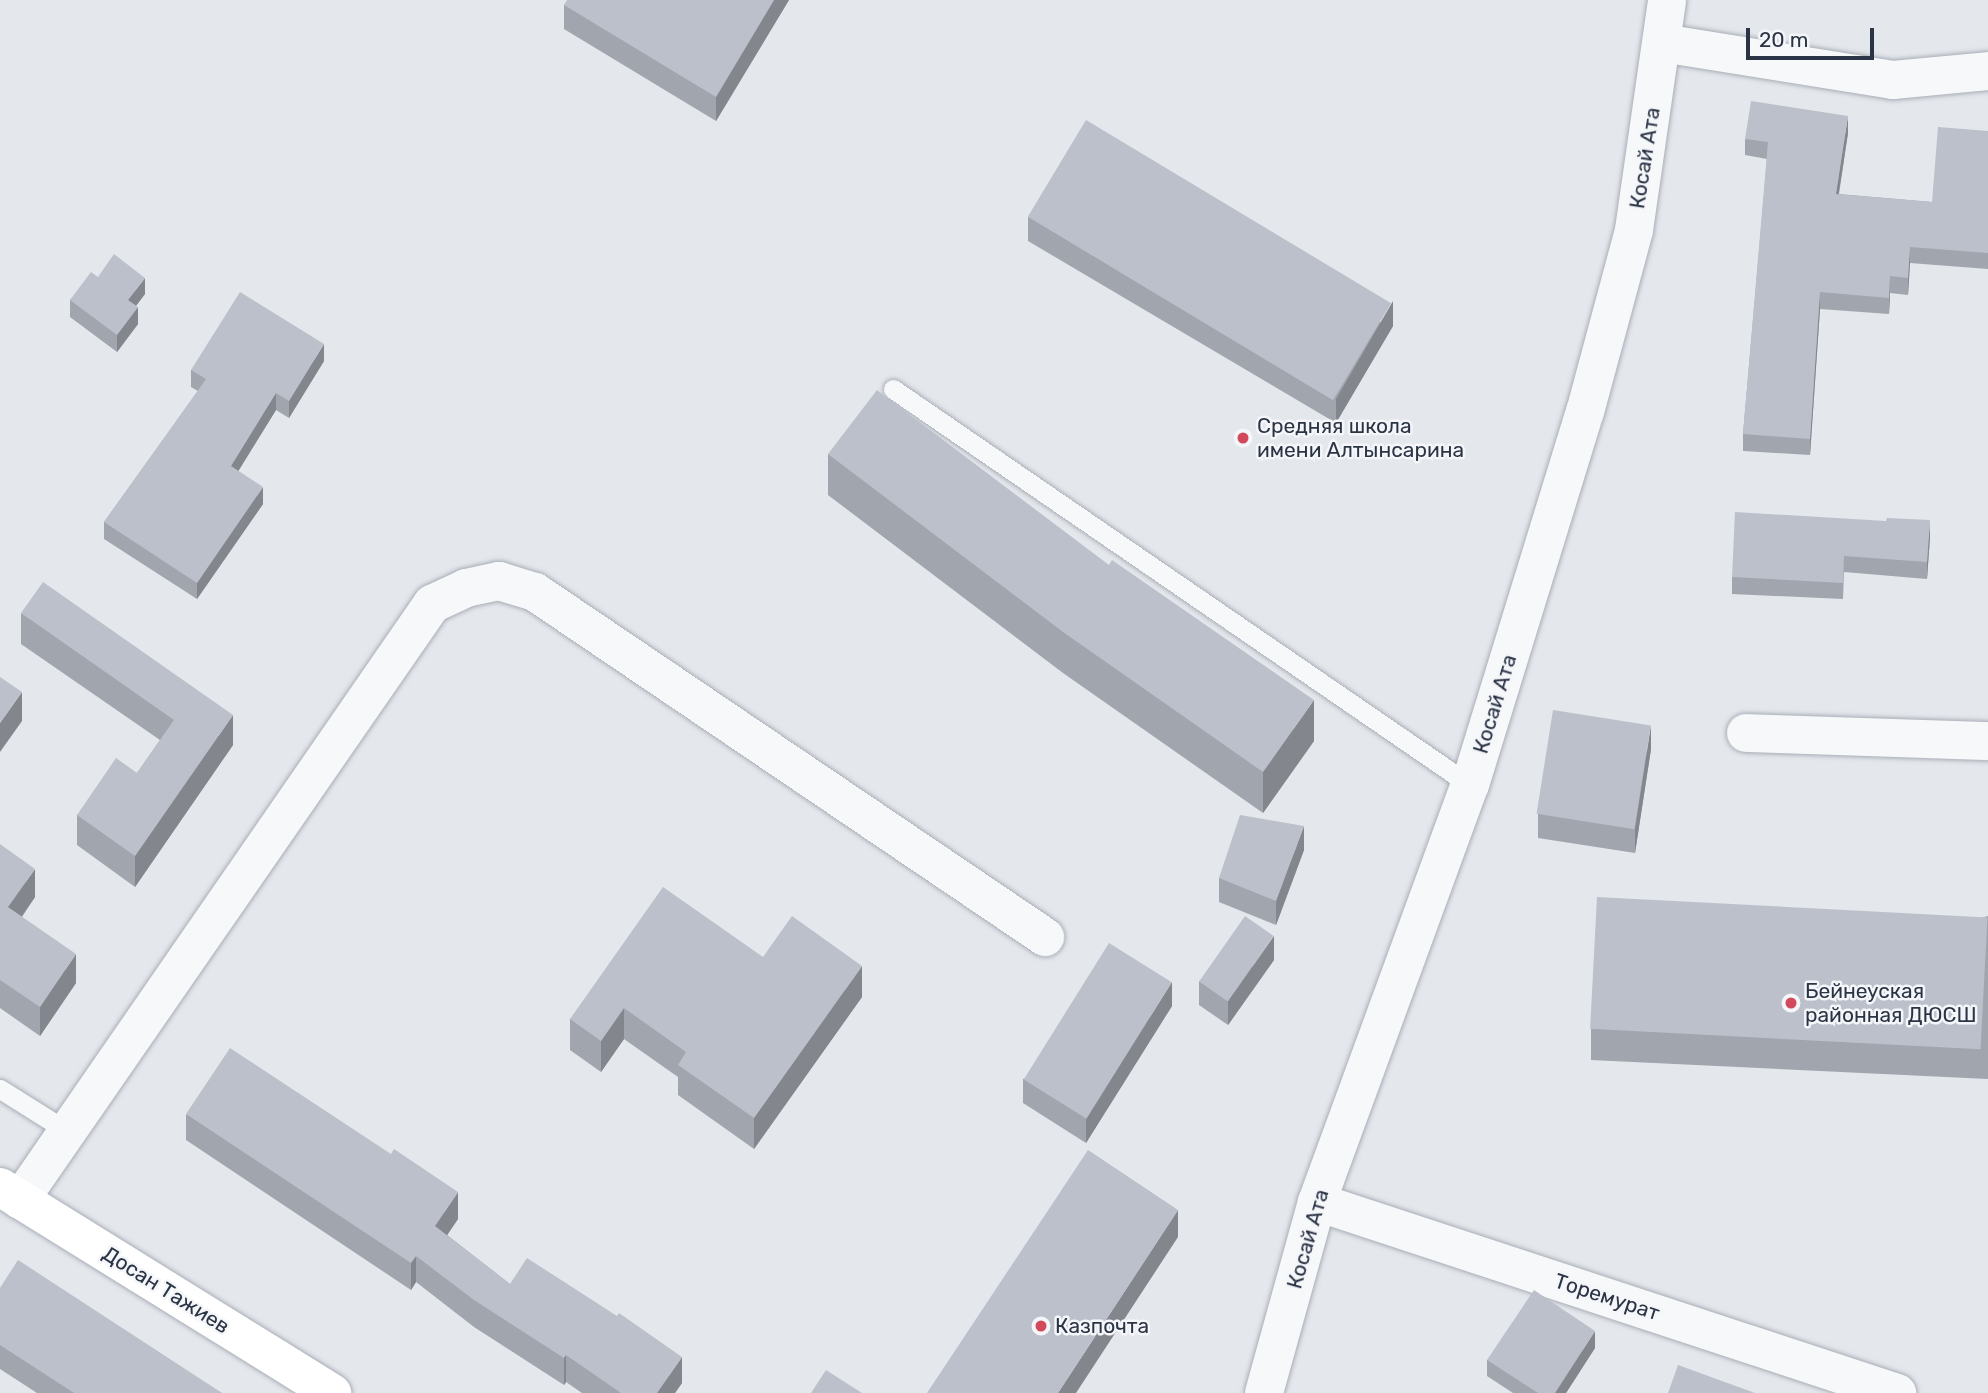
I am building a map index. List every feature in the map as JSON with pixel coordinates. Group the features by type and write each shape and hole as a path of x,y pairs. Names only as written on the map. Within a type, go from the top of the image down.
{"street":[{"name":"Косай Ата","path":"1264,1393 1317,1202 1470,785 1585,412 1634,230 1667,0"},
{"path":"1662,43 1893,80 1988,71"},
{"path":"10,1194 68,1131 432,604 466,588 499,582 535,592 1045,937"},
{"path":"1746,733 1988,741"},
{"name":"Досан Тажиев","path":"10,1194 332,1393"},
{"name":"Торемурат","path":"1317,1202 1897,1393"}],"lane":[{"path":"893,389 1470,785"},
{"path":"0,1089 68,1131"}],"building":[{"path":"567,0 774,0 716,97 564,5"},
{"path":"1751,101 1848,116 1836,194 1932,202 1938,127 1988,131 1988,253 1910,247 1908,278 1890,276 1889,298 1820,292 1810,439 1743,434 1768,142 1745,139"},
{"path":"1086,120 1391,303 1333,400 1028,217"},
{"path":"114,254 145,278 128,300 138,307 117,335 70,300 91,272 98,277"},
{"path":"240,292 324,344 289,401 276,393 231,466 263,487 197,583 104,522 206,379 191,370"},
{"path":"877,390 1109,565 1112,560 1314,700 1263,772 1063,632 828,454"},
{"path":"1735,512 1886,521 1887,518 1930,520 1927,562 1844,556 1843,583 1732,577"},
{"path":"43,582 233,715 135,856 77,815 116,758 137,773 174,720 21,613"},
{"path":"0,677 22,692 0,723"},
{"path":"1553,710 1651,725 1634,829 1537,814"},
{"path":"1240,815 1304,826 1276,901 1219,878"},
{"path":"0,844 35,869 8,907 76,954 40,1007 0,980"},
{"path":"663,887 763,957 792,916 862,966 754,1118 678,1065 686,1052 624,1008 601,1041 570,1019"},
{"name":"Бейнеуская районная ДЮСШ","path":"1597,897 1987,917 1981,1049 1590,1029"},
{"path":"1245,916 1274,936 1228,1002 1199,982"},
{"path":"1109,943 1172,982 1086,1119 1024,1080"},
{"path":"230,1048 391,1154 394,1149 458,1192 435,1226 510,1284 527,1258 617,1316 619,1313 682,1357 657,1393 621,1393 566,1355 564,1358 474,1300 416,1256 411,1263 186,1114"},
{"path":"1088,1150 1178,1210 1058,1393 927,1393"},
{"path":"18,1260 222,1393 74,1393 0,1345 0,1288"},
{"path":"1534,1290 1595,1331 1555,1393 1538,1393 1487,1360"},
{"path":"1678,1365 1755,1393 1668,1393"},
{"path":"826,1370 862,1393 811,1393"}],"place":[{"name":"Средняя школа имени Алтынсарина","path":"1243,438"},
{"name":"Бейнеуская районная ДЮСШ","path":"1791,1003"},
{"name":"Казпочта","path":"1041,1326"}]}
